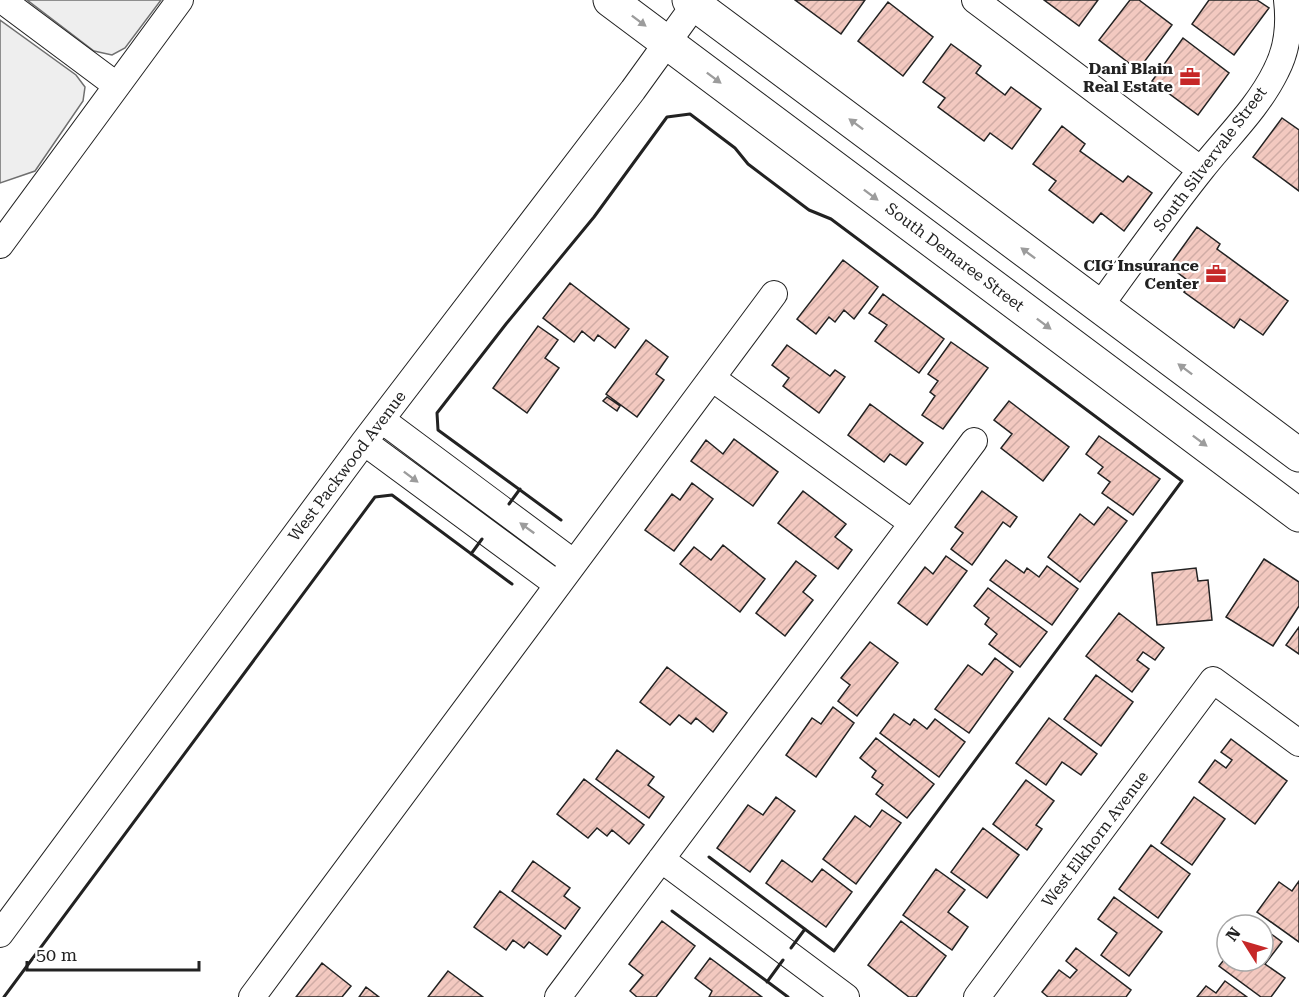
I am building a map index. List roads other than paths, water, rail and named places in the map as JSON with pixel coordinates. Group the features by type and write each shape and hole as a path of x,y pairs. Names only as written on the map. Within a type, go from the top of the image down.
{"main road":[{"name":"South Demaree Street","path":"610,0 1299,515"},
{"path":"694,1 1299,455"}],"street":[{"path":"2,0 116,85"},
{"path":"0,245 180,0"},
{"path":"975,0 1201,170"},
{"name":"South Silvervale Street","path":"1100,306 1201,170 1259,98 1292,47 1287,0"},
{"name":"West Packwood Avenue","path":"0,934 364,442 667,43 694,1"},
{"path":"252,997 774,294"},
{"path":"712,378 912,523"},
{"path":"382,420 574,563"},
{"path":"558,997 974,441"},
{"path":"364,442 558,585"},
{"name":"West Elkhorn Avenue","path":"977,997 1213,680 1299,743"},
{"path":"661,859 838,991"}],"place":[{"name":"Dani Blain Real Estate","path":"1190,77"},
{"name":"CIG Insurance Center","path":"1216,274"}]}
